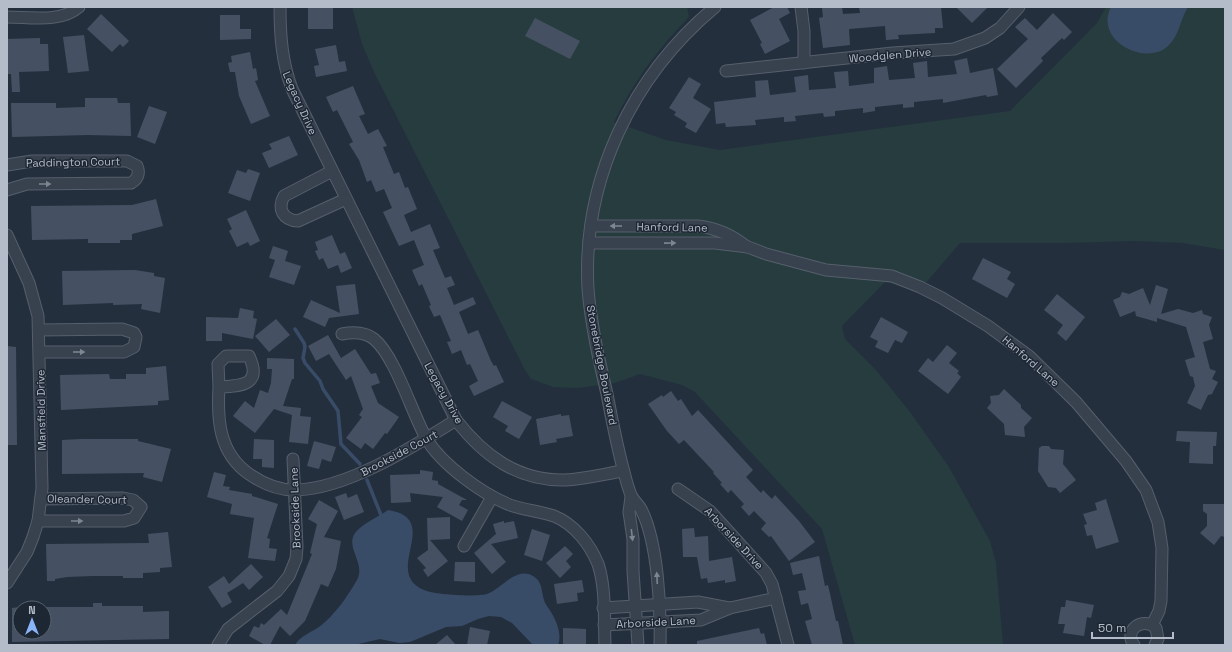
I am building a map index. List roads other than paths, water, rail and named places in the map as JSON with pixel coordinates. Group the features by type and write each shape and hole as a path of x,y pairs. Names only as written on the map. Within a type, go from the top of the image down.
{"street":[{"path":"7,17 67,15 79,7"},
{"name":"Legacy Drive","path":"280,7 280,41 286,74 292,89 456,420 470,438 489,456 518,471 534,476 564,480 623,471"},
{"name":"Stonebridge Boulevard","path":"660,645 657,563 641,509 631,496 623,471 592,321 588,284 589,244 591,226 603,170 622,124 634,102 662,60 691,28 716,7"},
{"path":"801,7 804,31 804,64"},
{"name":"Woodglen Drive","path":"726,71 964,47 984,38 1000,28 1019,7"},
{"name":"Paddington Court","path":"7,165 32,161 127,161 137,166 138,172 137,178 131,183 27,184 7,190"},
{"path":"332,171 284,196 280,207 282,213 286,218 298,221 346,199"},
{"name":"Hanford Lane","path":"591,226 698,226 712,228 737,239 748,247 766,254 826,270 882,274 908,281 942,298 988,326 1047,373 1076,402 1138,477 1152,503 1161,533 1161,601 1159,611 1152,625"},
{"name":"Mansfield Drive","path":"7,235 33,294 38,316 40,352 41,498 38,521 27,552 7,582"},
{"name":"Hanford Lane","path":"589,244 702,242 748,247"},
{"path":"39,330 122,329 134,333 136,338 134,347 124,352 40,352"},
{"path":"342,334 363,334 373,338 380,345 388,358 426,439 463,477 492,497 526,510 554,516 576,531 586,542 598,565 601,580 605,645"},
{"name":"Brookside Court","path":"219,387 218,410 222,438 233,458 245,471 259,481 275,488 294,490 330,484 355,476 426,439 456,420"},
{"name":"Brookside Lane","path":"218,645 228,629 269,598 284,583 289,576 296,559 297,547 293,459"},
{"name":"Arborside Drive","path":"678,489 710,511 755,559 770,579 788,645"},
{"name":"Stonebridge Boulevard","path":"631,496 629,512 633,539 633,571 638,623 638,645"},
{"path":"464,546 492,497"},
{"name":"Oleander Court","path":"38,521 124,521 134,518 141,507 133,500 123,498 41,498"},
{"name":"Arborside Lane","path":"604,625 701,620 730,608 776,598"},
{"name":"Arborside Lane","path":"603,608 659,603 698,602 730,608"},
{"path":"1134,645 1131,636 1134,627 1142,623 1152,625 1158,633 1158,639 1155,645"}],"water":[{"path":"1111,7 1188,7 1177,33 1167,47 1157,52 1146,53 1135,51 1124,46 1115,39 1109,30 1108,19"},
{"path":"388,510 404,515 411,524 413,535 408,559 408,571 412,582 429,592 456,595 482,595 493,591 515,576 527,574 533,576 537,579 541,586 545,602 557,624 559,630 558,645 533,645 512,623 501,617 489,616 462,626 446,627 410,642 399,643 380,639 354,645 295,645 302,637 325,622 345,599 359,574 358,562 352,544 355,533"}],"waterway":[{"path":"295,329 304,343 305,347 303,358 305,363 320,381 323,389 338,411 341,444 360,464"},
{"path":"367,480 381,515"}]}
